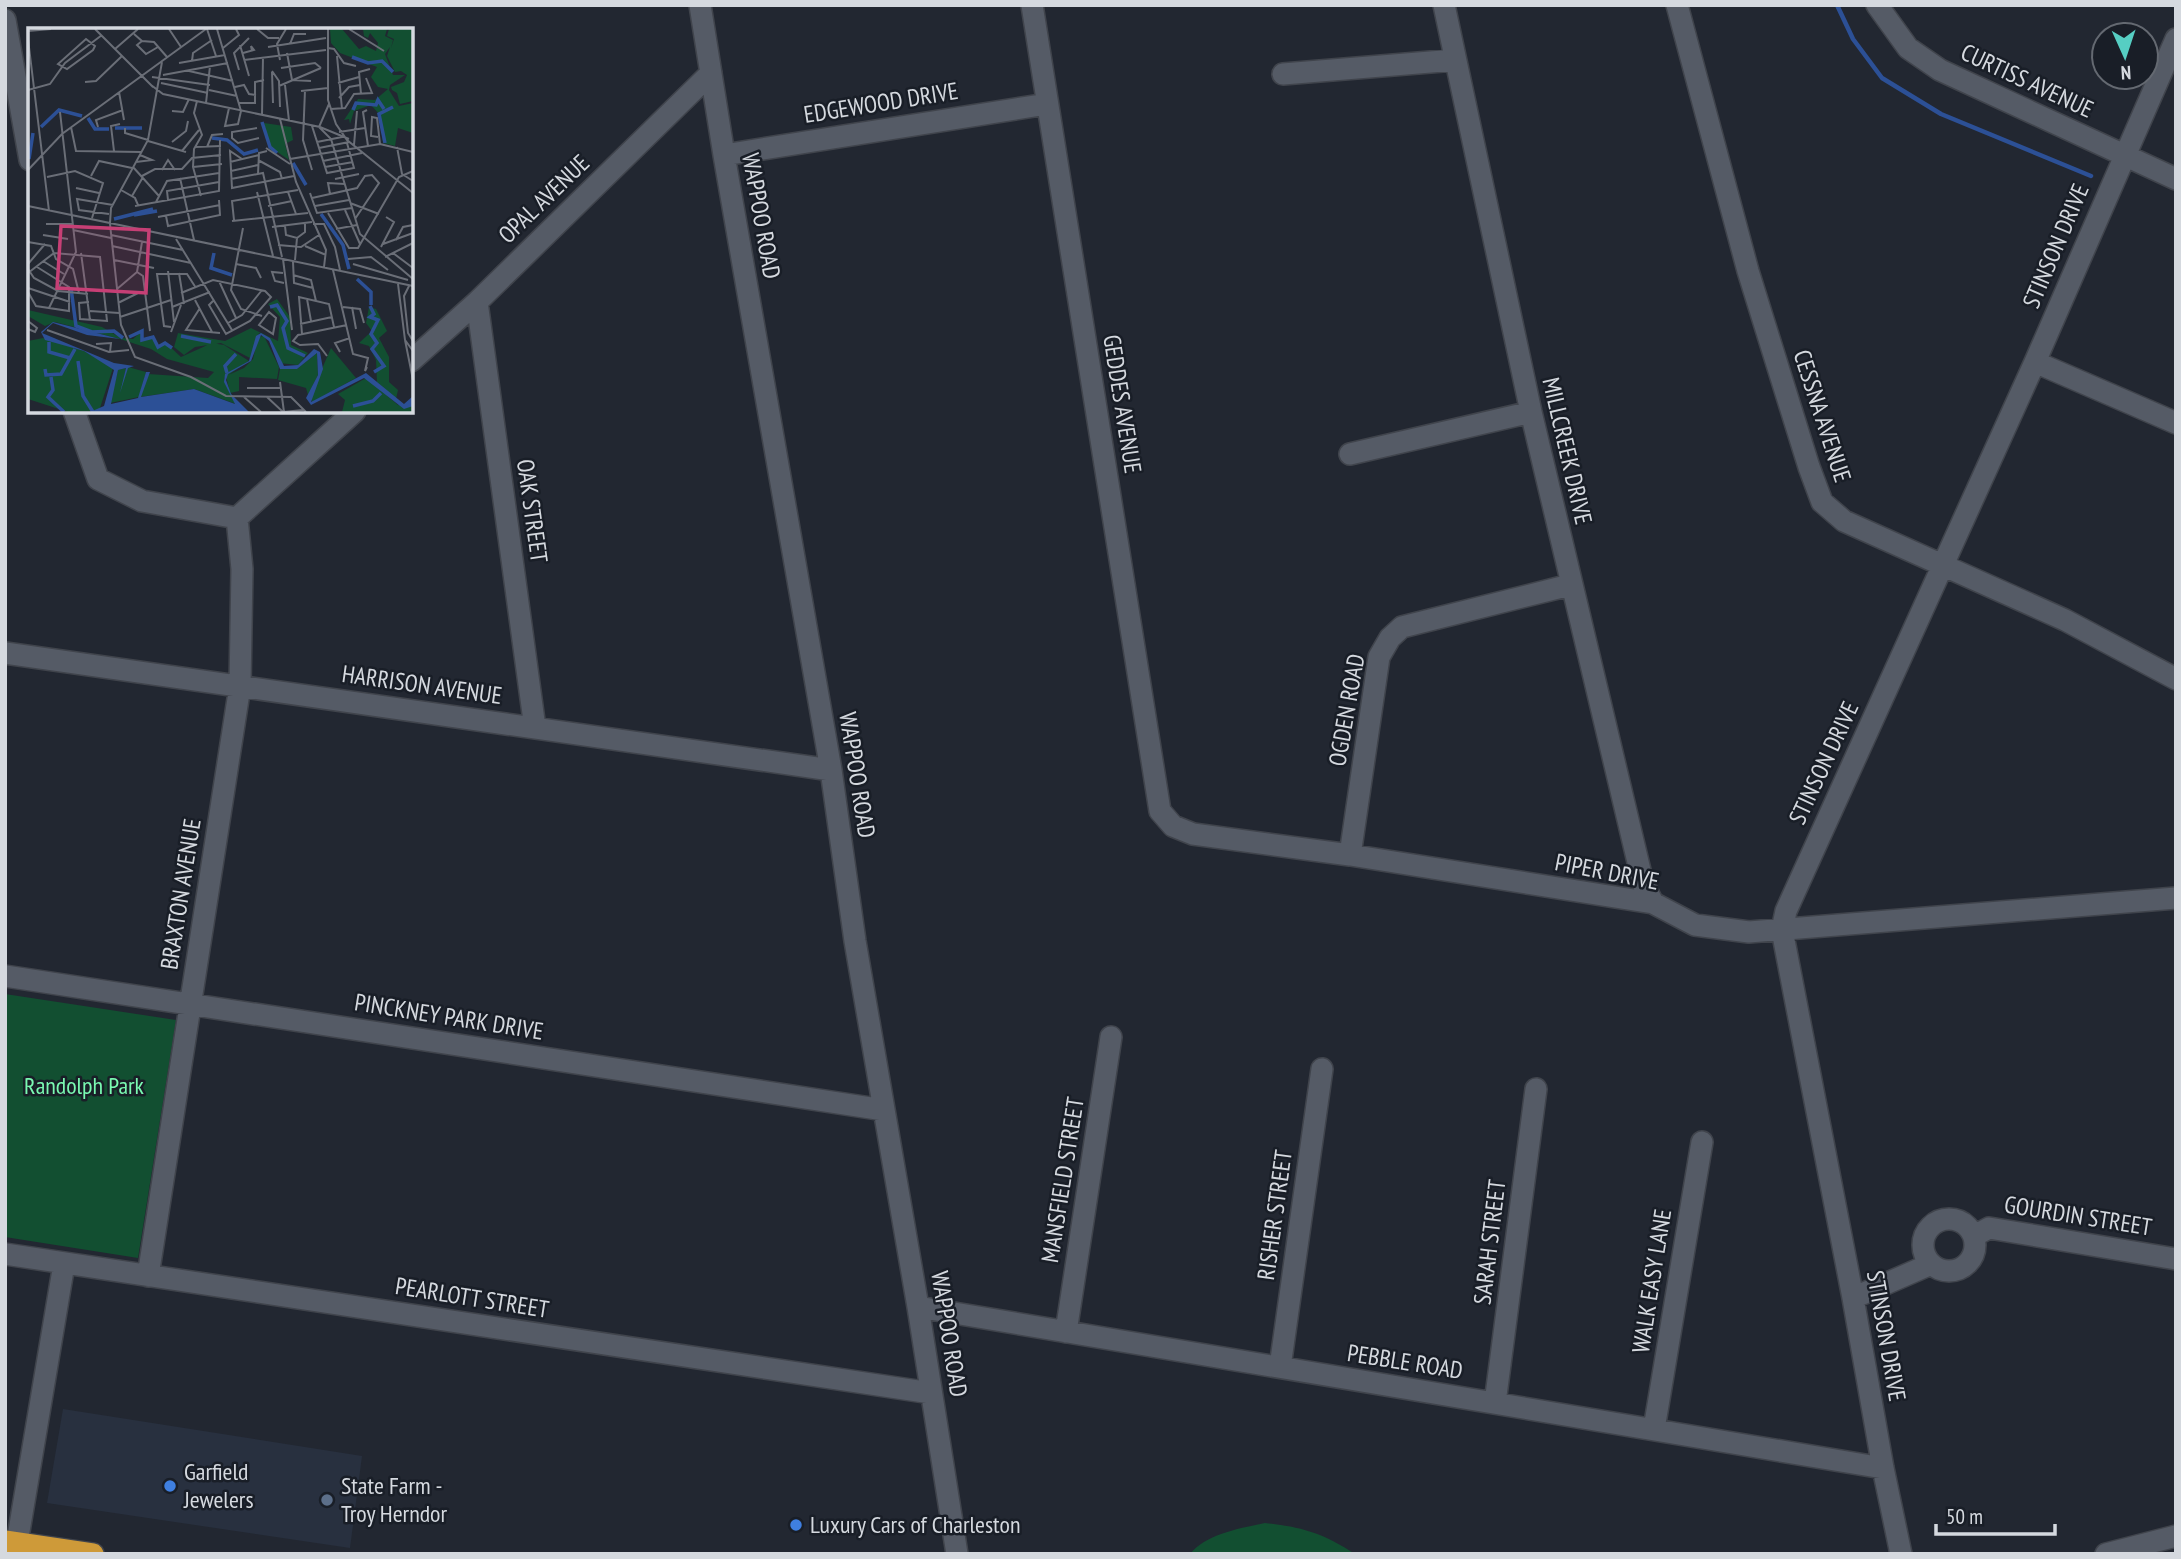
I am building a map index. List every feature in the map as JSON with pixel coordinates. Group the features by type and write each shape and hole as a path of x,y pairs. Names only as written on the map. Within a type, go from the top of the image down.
{"highway":[{"path":"11,1542 93,1554"}],"street":[{"name":"WAPPOO ROAD","path":"700,5 831,770 855,940 957,1554"},
{"name":"GEDDES AVENUE","path":"1032,5 1160,811"},
{"name":"MILLCREEK DRIVE","path":"1444,5 1570,585 1643,883 1653,904"},
{"name":"CESSNA AVENUE","path":"1677,5 1748,271 1822,502 1844,521 2065,620 2176,679"},
{"name":"CURTISS AVENUE","path":"1877,5 1909,48 1940,70 2176,179"},
{"path":"5,20 28,149"},
{"name":"STINSON DRIVE","path":"1902,1554 1883,1468 1782,930 1786,911 2035,362 2176,39"},
{"path":"1283,74 1455,60"},
{"name":"OPAL AVENUE","path":"413,359 477,302 711,73"},
{"name":"EDGEWOOD DRIVE","path":"724,155 1047,104"},
{"name":"OAK STREET","path":"477,302 535,728"},
{"path":"2035,362 2176,423"},
{"path":"1350,454 1531,412"},
{"path":"75,413 98,479 142,501 237,518 353,413"},
{"name":"BRAXTON AVENUE","path":"148,1276 240,686 242,569 237,518"},
{"name":"OGDEN ROAD","path":"1350,855 1379,657 1390,638 1402,627 1570,585"},
{"name":"HARRISON AVENUE","path":"5,653 831,770"},
{"name":"PIPER DRIVE","path":"1160,811 1173,826 1193,834 1350,855 1653,904 1695,925 1749,932 2176,898"},
{"name":"PINCKNEY PARK DRIVE","path":"5,976 884,1110"},
{"name":"MANSFIELD STREET","path":"1066,1332 1111,1037"},
{"name":"RISHER STREET","path":"1280,1367 1322,1069"},
{"name":"SARAH STREET","path":"1495,1403 1536,1088"},
{"name":"WALK EASY LANE","path":"1654,1429 1702,1142"},
{"name":"GOURDIN STREET","path":"1955,1219 1963,1223 1974,1236 1974,1254 1963,1267 1946,1271 1931,1264 1923,1250 1923,1241 1930,1226 1955,1219"},
{"name":"GOURDIN STREET","path":"1974,1236 1989,1228 2176,1259"},
{"name":"PEARLOTT STREET","path":"5,1254 931,1393"},
{"path":"11,1542 64,1264"},
{"name":"GOURDIN STREET","path":"1853,1297 1931,1264"},
{"name":"PEBBLE ROAD","path":"918,1307 1883,1468"},
{"path":"2106,1554 2176,1536"}],"shaded area":[{"path":"63,1409 362,1456 350,1548 47,1503"}],"green space":[{"name":"Randolph Park","path":"5,994 176,1020 138,1258 5,1237"},
{"path":"1265,1523 1312,1532 1355,1554 1190,1554 1214,1537"}],"waterway":[{"path":"1837,5 1853,39 1882,78 1941,114 2091,176"}],"place":[{"name":"Garfield Jewelers","path":"170,1486"},
{"name":"State Farm - Troy Herndor","path":"327,1500"},
{"name":"Luxury Cars of Charleston","path":"796,1525"}]}
